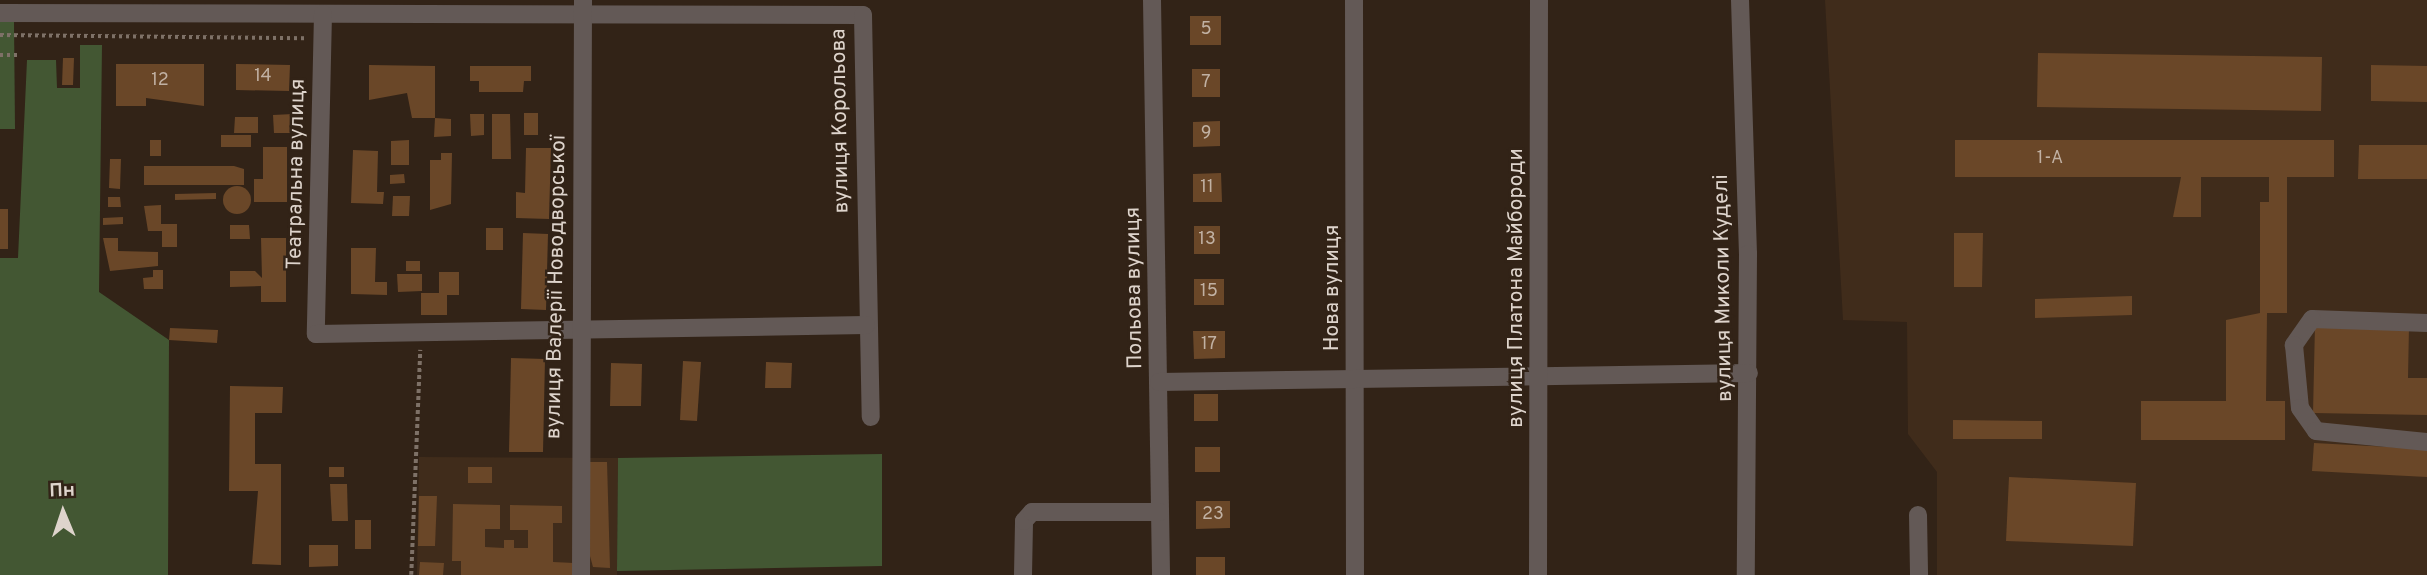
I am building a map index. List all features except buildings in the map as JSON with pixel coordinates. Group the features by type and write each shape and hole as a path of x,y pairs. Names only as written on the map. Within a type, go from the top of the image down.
{"street":[{"name":"Польова вулиця","path":"1152,0 1161,575"},
{"name":"Нова вулиця","path":"1354,0 1355,575"},
{"name":"вулиця Платона Майбороди","path":"1538,575 1541,376 1539,0"},
{"name":"вулиця Миколи Куделі","path":"1740,0 1749,373 1746,575"},
{"name":"вулиця Корольова","path":"0,13 20,6 221,7 323,14 364,7 583,7 863,15 866,325 872,416"},
{"name":"вулиця Валерії Новодворської","path":"581,575 579,333 583,7"},
{"name":"Театральна вулиця","path":"323,14 316,334 421,334"},
{"path":"2427,323 2312,319 2294,345 2300,408 2316,431 2427,442"},
{"path":"421,334 579,333 866,325"},
{"path":"1159,382 1749,373"},
{"path":"1023,575 1024,521 1032,512 1160,512"},
{"path":"1918,515 1919,575"}],"path":[{"path":"0,35 322,38"},
{"path":"0,55 20,55"},
{"path":"411,575 421,334"}],"shaded area":[{"path":"1825,0 2427,0 2427,575 1937,575 1937,472 1908,434 1907,322 1843,320"},
{"path":"419,457 618,458 617,575 417,575"}],"green space":[{"path":"0,22 14,22 15,129 0,129"},
{"path":"80,45 102,45 99,292 169,340 168,575 0,575 0,258 18,258 27,60 56,60 57,88 80,88"},
{"path":"882,454 882,566 617,571 618,458"}]}
